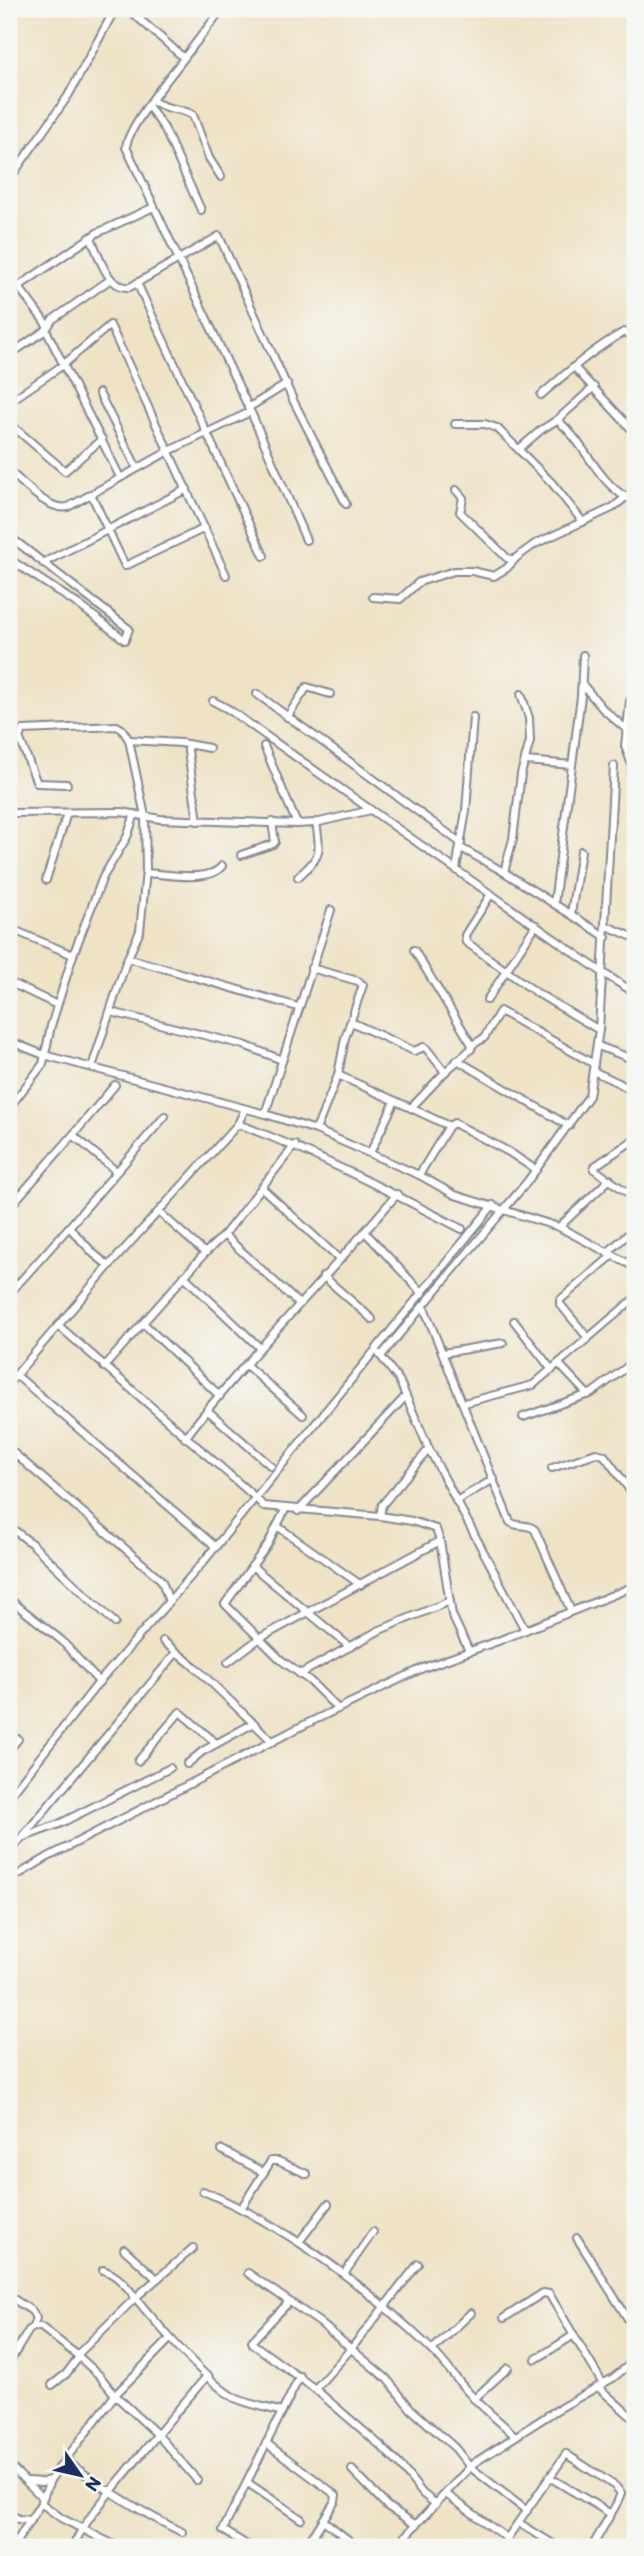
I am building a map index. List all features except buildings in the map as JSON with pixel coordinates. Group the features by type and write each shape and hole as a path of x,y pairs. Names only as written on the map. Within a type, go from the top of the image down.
{"street":[{"path":"9,180 68,96 115,9"},
{"path":"128,9 184,58"},
{"path":"222,9 151,104 129,136 126,147 249,410 306,540"},
{"path":"151,104 187,111 193,115 209,158 221,177"},
{"path":"151,104 201,210"},
{"path":"9,293 91,238 154,206"},
{"path":"91,238 111,279 125,288 219,236 346,504"},
{"path":"9,355 111,279"},
{"path":"137,283 264,556"},
{"path":"18,286 47,328 120,477"},
{"path":"9,402 63,365 110,325 226,575"},
{"path":"541,395 592,351 624,332 635,337"},
{"path":"574,367 635,433"},
{"path":"9,471 57,507 68,507 249,410 287,384"},
{"path":"519,449 594,387"},
{"path":"99,393 137,468"},
{"path":"557,420 607,483 631,494"},
{"path":"9,423 65,471 102,439"},
{"path":"455,424 485,424 497,428 552,483 583,522"},
{"path":"373,597 400,599 419,582 454,572 472,571 494,576 508,568 535,544 612,508 631,494 635,461"},
{"path":"43,564 187,489"},
{"path":"456,490 463,498 460,512 463,516 506,558 514,560"},
{"path":"91,494 125,566 205,528"},
{"path":"9,536 129,629 125,640 79,605 9,559"},
{"path":"554,904 582,684 583,655"},
{"path":"582,684 603,709 626,729"},
{"path":"287,717 307,687 330,694"},
{"path":"257,694 461,845 606,937"},
{"path":"635,694 630,701 625,746 632,765 630,811 635,822"},
{"path":"504,872 513,839 521,774 530,741 529,718 521,695"},
{"path":"213,701 635,993"},
{"path":"456,869 466,811 473,717"},
{"path":"67,784 37,783 19,737 23,730 117,726 122,729 129,740 145,816 146,873 140,931 128,958 92,1067"},
{"path":"129,740 209,748"},
{"path":"187,744 198,821"},
{"path":"264,746 297,824"},
{"path":"526,761 572,765"},
{"path":"9,1797 99,1682 170,1602 423,1299 504,1209 536,1170 589,1096 598,1046 607,926 614,766"},
{"path":"9,815 135,814 198,821 297,824 371,810"},
{"path":"46,880 67,813"},
{"path":"9,1108 43,1064 57,1005 73,955 103,877 127,837 135,814"},
{"path":"242,855 275,842 272,822"},
{"path":"298,877 316,861 318,855 316,822"},
{"path":"571,914 581,851"},
{"path":"146,873 199,876 215,873 222,866"},
{"path":"491,894 464,939 466,942 506,971 599,1030"},
{"path":"265,1114 331,910"},
{"path":"487,1000 536,925"},
{"path":"607,926 635,939"},
{"path":"9,928 73,955"},
{"path":"414,950 472,1045"},
{"path":"128,958 298,1007"},
{"path":"311,968 358,981 363,985 338,1075 316,1130"},
{"path":"9,982 57,1005"},
{"path":"411,1108 472,1045 484,1038 500,1011 635,1094"},
{"path":"111,1012 244,1045 282,1060"},
{"path":"351,1021 414,1051 426,1048 445,1072"},
{"path":"9,1041 44,1055 316,1130 419,1175 455,1195 559,1227 635,1267"},
{"path":"598,1046 635,1060"},
{"path":"457,1060 569,1126"},
{"path":"338,1075 449,1126 457,1124 536,1170"},
{"path":"9,1208 115,1085"},
{"path":"370,1153 395,1101"},
{"path":"9,1383 109,1266 238,1124 245,1109"},
{"path":"9,1294 164,1116"},
{"path":"238,1124 295,1145 462,1229"},
{"path":"419,1175 449,1126"},
{"path":"73,1135 116,1171"},
{"path":"635,1139 595,1166 595,1171 635,1198"},
{"path":"104,1367 224,1235 295,1145"},
{"path":"559,1227 610,1180"},
{"path":"262,1188 339,1259"},
{"path":"186,1438 259,1347 397,1194"},
{"path":"423,1299 493,1205"},
{"path":"159,1212 205,1253"},
{"path":"69,1227 109,1266"},
{"path":"588,1338 560,1304 560,1300 611,1254 635,1228"},
{"path":"365,1232 423,1299 510,1522 530,1526 535,1531 572,1611"},
{"path":"224,1235 299,1304"},
{"path":"184,1276 259,1347"},
{"path":"323,1276 372,1319"},
{"path":"464,1403 530,1386 635,1298"},
{"path":"514,1321 552,1370"},
{"path":"144,1324 220,1396"},
{"path":"59,1326 264,1507 380,1516 436,1528 452,1615 469,1651"},
{"path":"443,1353 503,1343"},
{"path":"379,1352 399,1380 429,1448 525,1630"},
{"path":"523,1417 588,1395 633,1363 635,1373"},
{"path":"559,1364 588,1395"},
{"path":"246,1365 303,1415"},
{"path":"16,1375 216,1547"},
{"path":"298,1511 404,1396"},
{"path":"207,1410 271,1466"},
{"path":"380,1516 385,1502 429,1448"},
{"path":"9,1449 157,1576 162,1581 170,1602"},
{"path":"552,1468 596,1454 604,1455 635,1497"},
{"path":"456,1501 494,1479"},
{"path":"285,1510 252,1566 225,1604 281,1660 338,1709"},
{"path":"9,1526 32,1544 115,1623"},
{"path":"277,1526 361,1585"},
{"path":"228,1662 260,1638 440,1541"},
{"path":"252,1566 350,1647"},
{"path":"9,1880 48,1857 423,1668 635,1586"},
{"path":"9,1599 61,1640 99,1682"},
{"path":"300,1674 380,1630 450,1601"},
{"path":"163,1641 195,1667 273,1742"},
{"path":"9,1853 176,1653"},
{"path":"138,1761 180,1712 216,1743"},
{"path":"187,1764 216,1743 254,1723"},
{"path":"9,1749 18,1740"},
{"path":"22,1838 59,1824 170,1768"},
{"path":"222,2150 263,2172"},
{"path":"242,2207 271,2161 275,2160 307,2174"},
{"path":"203,2191 242,2207 344,2274 432,2350 474,2399 515,2436"},
{"path":"299,2242 328,2204"},
{"path":"344,2274 373,2232"},
{"path":"577,2238 635,2330"},
{"path":"52,2385 66,2374 78,2356 135,2298 193,2248"},
{"path":"124,2249 157,2279"},
{"path":"315,2389 385,2308 418,2264"},
{"path":"103,2270 126,2285 170,2339 236,2398 282,2412"},
{"path":"248,2273 319,2322 387,2379 411,2410 455,2448 470,2467 527,2511"},
{"path":"504,2318 545,2292 551,2296 601,2386 635,2420"},
{"path":"9,2297 32,2311 36,2318 9,2363"},
{"path":"289,2302 252,2343 315,2389 390,2456 436,2504"},
{"path":"432,2350 471,2313"},
{"path":"33,2327 41,2327 99,2375 115,2395 158,2434 197,2480"},
{"path":"536,2359 574,2334"},
{"path":"13,2547 42,2500 50,2480 65,2460 115,2395 170,2339"},
{"path":"395,2547 470,2467 515,2436 601,2386 635,2360"},
{"path":"474,2399 508,2368"},
{"path":"73,2547 82,2529 110,2493 208,2375"},
{"path":"245,2546 223,2530 300,2376"},
{"path":"266,2443 336,2495 306,2547"},
{"path":"501,2547 564,2455 568,2455 620,2490 620,2497 592,2547"},
{"path":"65,2460 110,2493 152,2518 183,2532"},
{"path":"9,2465 61,2518 118,2547"},
{"path":"352,2470 387,2506 416,2525"},
{"path":"549,2477 611,2514"},
{"path":"24,2479 34,2482 50,2480"},
{"path":"247,2483 301,2519"},
{"path":"446,2494 508,2539"},
{"path":"9,2513 18,2519 30,2520"},
{"path":"323,2520 351,2542"},
{"path":"519,2523 558,2547"},
{"path":"313,2535 331,2547"}]}
